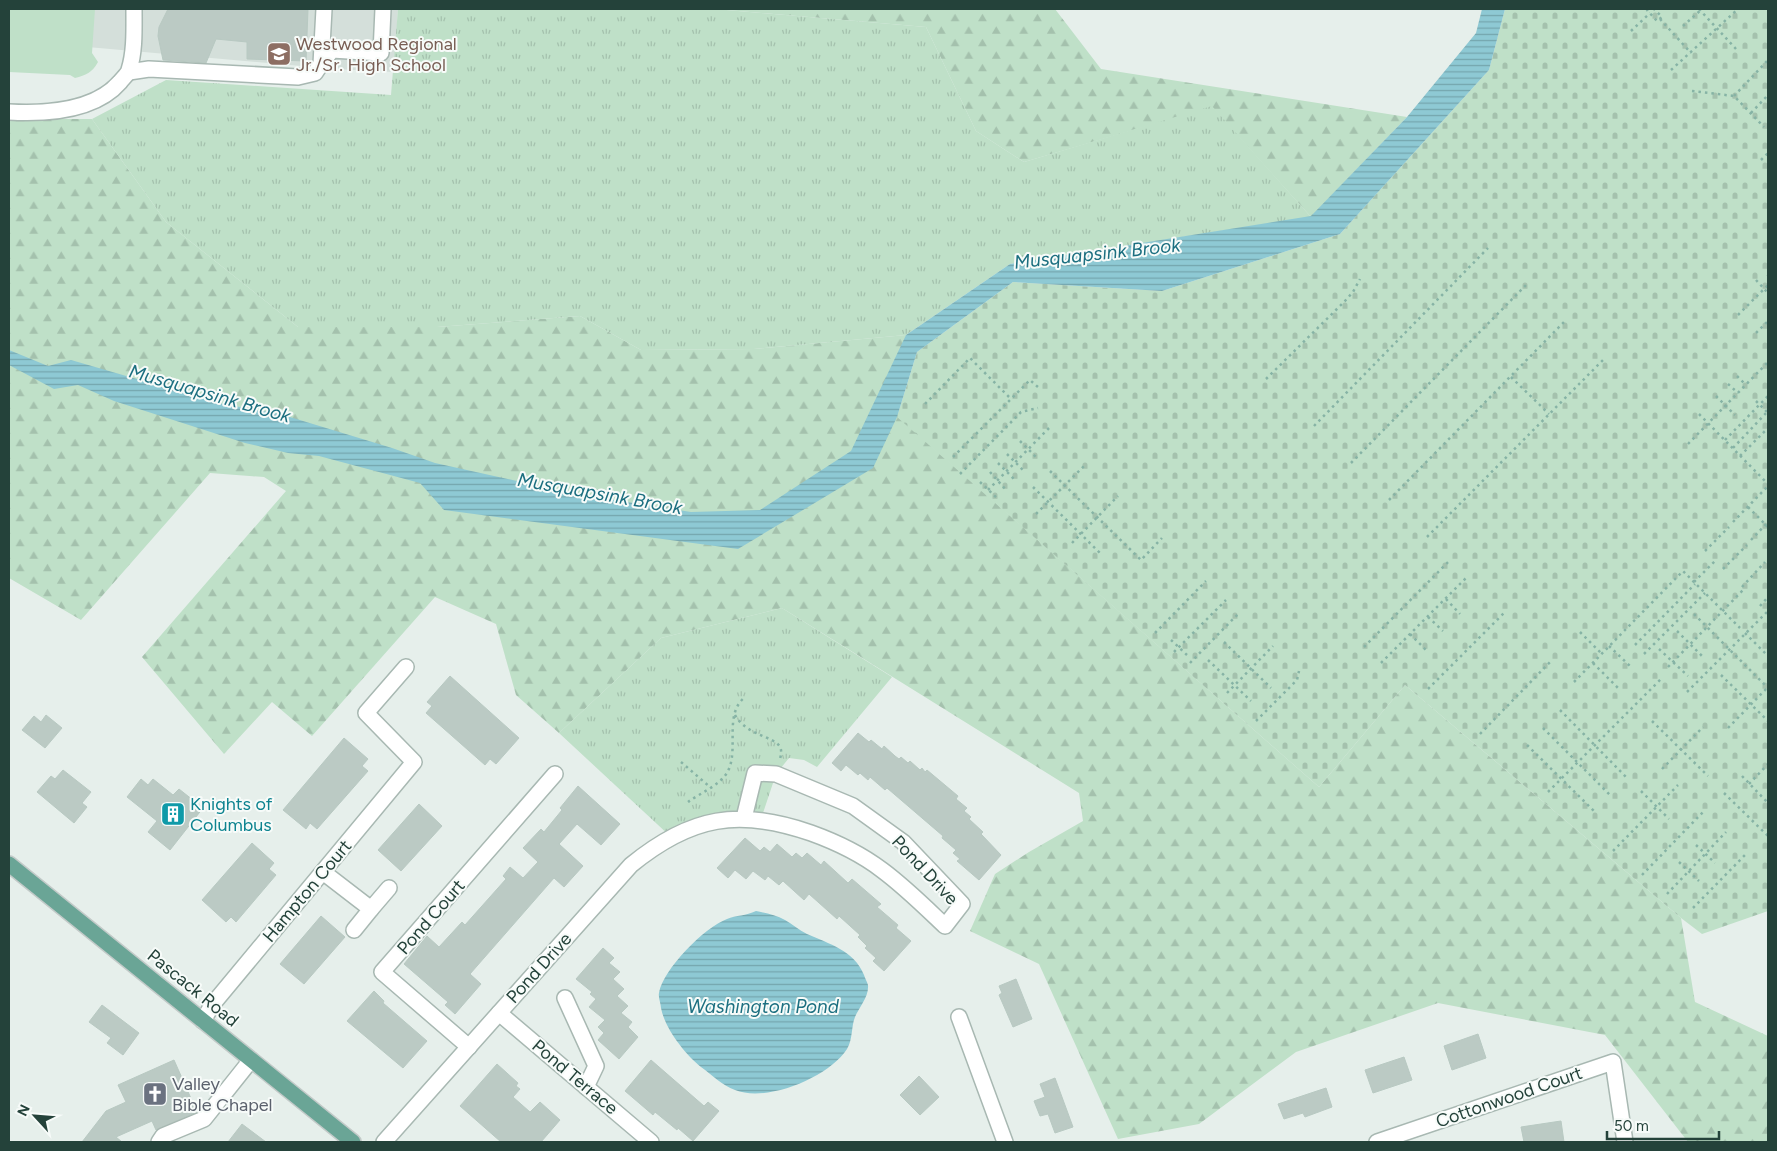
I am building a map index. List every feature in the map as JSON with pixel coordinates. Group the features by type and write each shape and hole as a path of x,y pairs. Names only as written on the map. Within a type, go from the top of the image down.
{"main road":[{"name":"Pascack Road","path":"9,864 353,1142"}],"street":[{"path":"9,112 37,114 83,106 114,89 129,72 133,47 134,9"},
{"path":"320,64 324,9"},
{"path":"129,72 149,69 298,77 315,73 332,50 381,53 383,9"},
{"name":"Hampton Court","path":"203,1021 212,1005 414,762 366,713 406,667"},
{"name":"Pond Drive","path":"384,1142 631,865 651,849 672,836 693,827 744,818 761,819 792,826 854,852 881,869 906,888 945,926 962,904 903,842 854,806 776,774 755,773 744,818"},
{"name":"Pond Court","path":"469,1047 382,972 556,774"},
{"path":"323,872 371,909"},
{"path":"354,930 389,888"},
{"path":"565,998 596,1066 586,1087"},
{"name":"Pond Terrace","path":"499,1012 651,1142"},
{"path":"959,1017 1005,1142"},
{"path":"159,1142 163,1136 204,1119 251,1060"},
{"name":"Cottonwood Court","path":"1377,1142 1613,1062 1625,1142"}],"path":[{"path":"1648,9 1658,21 1660,19"},
{"path":"1655,9 1662,17 1660,19 1691,52"},
{"path":"1682,26 1700,9 1736,49"},
{"path":"1671,70 1738,9"},
{"path":"1631,30 1650,13"},
{"path":"1734,96 1768,60"},
{"path":"1692,91 1734,96 1764,127"},
{"path":"1751,113 1768,95"},
{"path":"1761,160 1768,153"},
{"path":"1314,426 1488,248"},
{"path":"1266,379 1353,292 1360,279"},
{"path":"1756,280 1768,292"},
{"path":"1738,315 1768,284"},
{"path":"1351,463 1526,285"},
{"path":"1756,333 1768,321"},
{"path":"1389,500 1564,322"},
{"path":"925,404 970,358 1011,399"},
{"path":"1427,537 1603,360"},
{"path":"1688,444 1768,362"},
{"path":"1511,376 1549,414"},
{"path":"1737,376 1746,385"},
{"path":"953,457 1030,380 1039,388"},
{"path":"1728,384 1738,393"},
{"path":"1716,396 1735,415"},
{"path":"1725,440 1768,396"},
{"path":"1732,448 1768,412 1756,401"},
{"path":"960,474 1021,412 1038,408"},
{"path":"1699,414 1768,485 1733,522"},
{"path":"988,490 1049,428"},
{"path":"1740,456 1768,428"},
{"path":"1020,441 1038,459"},
{"path":"1007,454 1025,472"},
{"path":"998,463 1016,481"},
{"path":"1036,514 1086,464"},
{"path":"1050,471 1141,560 1162,538"},
{"path":"990,472 1007,490"},
{"path":"980,482 998,499"},
{"path":"1034,487 1100,553"},
{"path":"1072,543 1118,496"},
{"path":"1748,506 1768,524 1751,540"},
{"path":"1705,551 1729,527"},
{"path":"1724,569 1747,546"},
{"path":"1364,647 1450,560"},
{"path":"1635,645 1715,560"},
{"path":"1668,667 1723,611 1765,562"},
{"path":"1574,682 1682,571 1740,628"},
{"path":"1381,663 1467,577"},
{"path":"1155,633 1206,581"},
{"path":"1644,654 1705,593"},
{"path":"1760,606 1768,597"},
{"path":"1445,599 1460,614"},
{"path":"1174,652 1226,600"},
{"path":"1687,692 1767,612"},
{"path":"1190,663 1239,613"},
{"path":"1428,689 1504,613"},
{"path":"1694,614 1768,687 1728,728"},
{"path":"1428,616 1443,632"},
{"path":"1677,631 1704,658"},
{"path":"1580,632 1602,654"},
{"path":"1746,633 1768,656"},
{"path":"1410,634 1427,651"},
{"path":"1171,640 1187,655"},
{"path":"1224,642 1271,688"},
{"path":"1227,693 1273,646"},
{"path":"1609,646 1632,668"},
{"path":"1659,649 1688,676"},
{"path":"1208,660 1251,701"},
{"path":"1480,734 1552,660"},
{"path":"1593,662 1618,688"},
{"path":"1256,721 1297,680 1298,671"},
{"path":"1720,675 1768,721"},
{"path":"1548,792 1661,679"},
{"path":"688,802 719,781 728,771 735,708 744,698"},
{"path":"1560,710 1628,779"},
{"path":"734,714 748,730 778,745 781,750 780,759"},
{"path":"1652,721 1708,776"},
{"path":"1662,769 1703,727"},
{"path":"1543,728 1611,796"},
{"path":"1527,745 1595,812"},
{"path":"681,762 710,787"},
{"path":"1749,784 1768,764"},
{"path":"1742,776 1768,801"},
{"path":"1613,850 1678,785"},
{"path":"1641,792 1669,818"},
{"path":"1724,792 1768,836"},
{"path":"1642,875 1704,811"},
{"path":"1666,894 1726,832"},
{"path":"1696,845 1715,863"},
{"path":"1693,908 1747,853"},
{"path":"1680,862 1699,881"}],"shaded area":[{"name":"Westwood Regional Jr./Sr. High School","path":"9,9 398,9 394,72 335,69 9,40"}],"green space":[{"path":"9,9 95,9 92,53 98,62 96,66 88,73 75,78 70,75 9,72"},
{"path":"398,9 715,9 926,27 976,131 1024,162 1212,106 1311,217 1010,264 906,335 754,349 641,350 580,316 437,327 298,327 166,222 92,119 166,80 391,95"},
{"path":"715,9 1055,9 1101,69 1407,117 1311,217 1212,107 1024,162 976,131 926,27"},
{"path":"1505,9 1768,9 1768,911 1702,934 1405,685 1319,787 897,417 917,352 1013,282 1162,291 1340,234 1489,70"},
{"path":"9,119 92,119 166,222 298,327 437,327 580,316 641,350 754,349 906,335 898,417 1319,787 1405,685 1681,918 1695,1002 1768,1036 1768,1142 1688,1142 1605,1035 1438,1003 1296,1052 1199,1124 1118,1139 1039,964 970,931 995,874 1083,821 1079,793 782,608 661,638 559,733 516,695 496,624 435,597 312,736 272,702 224,754 142,657 286,491 264,477 210,473 81,620 9,578"},
{"path":"782,608 892,677 817,767 804,760 789,758 776,774 761,819 671,837 559,733 661,638"}],"water":[{"name":"Musquapsink Brook","path":"1482,9 1505,9 1489,70 1340,234 1162,291 1013,282 917,352 897,417 873,468 738,549 444,510 420,483 319,456 288,453 245,443 114,401 78,385 54,389 9,365 9,350 48,366 71,360 223,404 280,414 435,463 576,494 691,512 760,510 851,451 906,335 1010,264 1311,216 1407,117 1476,33"},
{"name":"Washington Pond","path":"756,911 782,918 804,932 840,949 860,966 868,984 868,989 855,1017 849,1045 838,1059 812,1078 796,1085 763,1093 748,1093 735,1090 717,1080 689,1055 676,1040 663,1016 659,995 662,983 668,972 697,940 718,923"}],"building":[{"name":"Westwood Regional Jr./Sr. High School","path":"168,9 308,9 306,61 247,59 247,42 216,39 206,63 163,60 158,36 159,27"},
{"path":"450,676 519,738 496,764 490,759 485,765 426,713 432,706 427,702"},
{"path":"46,715 62,728 45,748 22,730 34,716 41,722"},
{"path":"858,733 882,749 884,746 899,759 901,757 908,763 910,761 925,772 927,770 958,796 956,799 967,808 964,811 971,817 969,819 983,832 981,834 1001,855 979,880 957,861 960,859 953,853 956,850 942,838 943,836 887,788 885,790 870,777 868,780 860,773 858,775 846,765 841,771 832,763"},
{"path":"344,738 368,759 362,766 368,771 317,829 310,823 306,829 283,810"},
{"path":"63,770 91,792 82,803 87,807 74,823 37,792 51,776 55,779"},
{"name":"Knights of Columbus","path":"141,779 148,785 153,779 173,795 179,789 203,808 170,850 148,832 157,821 127,797"},
{"path":"578,786 620,824 601,845 577,824 559,844 583,866 564,887 554,878 470,974 481,984 455,1014 445,1005 448,1002 404,964 427,936 439,947 462,922 465,925 506,879 503,876 510,867 523,878 538,862 523,848 541,829 544,832"},
{"path":"419,804 442,826 401,871 378,850"},
{"path":"745,838 760,851 764,847 770,852 777,844 792,857 796,853 802,858 807,853 821,865 824,861 848,883 852,879 881,904 877,907 898,925 896,928 911,941 884,971 873,961 876,958 865,948 867,946 858,937 860,935 839,916 837,919 809,894 804,900 783,881 779,885 768,876 765,880 753,871 746,879 735,870 728,878 717,868"},
{"path":"252,843 274,863 269,869 276,875 236,922 231,917 226,922 202,900"},
{"path":"321,916 345,937 304,984 280,964"},
{"path":"603,948 614,958 609,963 620,972 613,979 624,989 617,996 628,1006 621,1013 632,1022 628,1027 638,1037 619,1059 598,1040 604,1033 598,1027 605,1020 589,1007 596,999 590,994 592,992 576,979"},
{"path":"1016,979 1032,1019 1013,1027 999,995 1002,993 999,986"},
{"path":"374,991 384,1001 383,1003 427,1041 403,1068 347,1021"},
{"path":"102,1005 139,1033 123,1055 107,1043 111,1038 89,1022"},
{"path":"1478,1034 1486,1058 1452,1070 1444,1046"},
{"path":"1404,1057 1412,1080 1373,1093 1365,1070"},
{"name":"Valley Bible Chapel","path":"174,1060 197,1112 156,1130 152,1121 116,1137 122,1142 82,1142 106,1111 126,1102 118,1085"},
{"path":"651,1060 704,1106 708,1102 719,1111 693,1141 655,1112 653,1115 625,1091"},
{"path":"497,1064 518,1083 516,1086 520,1089 513,1097 530,1112 540,1102 560,1120 541,1142 501,1142 460,1106"},
{"path":"919,1076 939,1097 920,1115 900,1095"},
{"path":"1055,1078 1073,1127 1055,1133 1048,1114 1040,1116 1034,1101 1045,1097 1040,1084"},
{"path":"1326,1088 1332,1107 1305,1117 1303,1113 1284,1119 1278,1104"},
{"path":"1561,1121 1564,1142 1524,1142 1521,1127"},
{"path":"242,1124 266,1142 228,1142"}],"place":[{"name":"Westwood Regional Jr./Sr. High School","path":"279,54"},
{"name":"Knights of Columbus","path":"173,814"},
{"name":"Valley Bible Chapel","path":"155,1094"}]}
